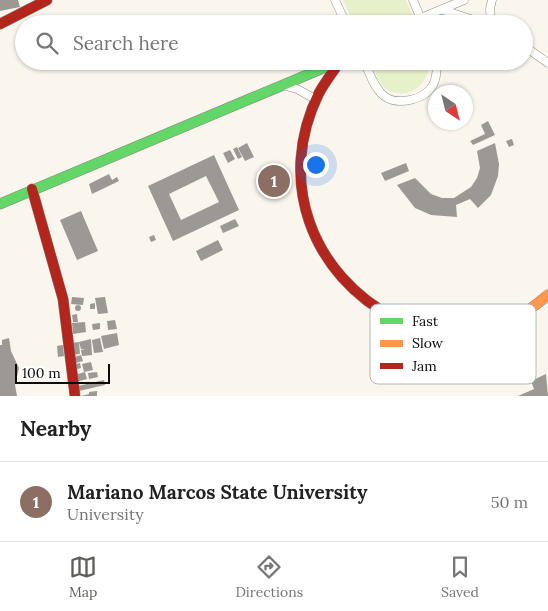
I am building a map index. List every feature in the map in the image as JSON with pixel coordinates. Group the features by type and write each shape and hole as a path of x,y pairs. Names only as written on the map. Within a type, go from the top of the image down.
{"street":[{"path":"18,15 47,0"},
{"path":"335,0 342,15"},
{"path":"413,0 419,15"},
{"path":"433,15 464,0"},
{"path":"490,15 492,0"},
{"path":"443,10 458,15"},
{"path":"0,24 15,16"},
{"path":"533,52 548,63"},
{"path":"0,204 318,70"},
{"path":"335,70 317,100 307,128 302,172 304,210 319,247 338,275 362,300 370,305"},
{"path":"368,70 376,87 383,96 393,101 406,101 415,98 433,86 437,70"},
{"path":"282,85 297,89 317,100"},
{"path":"32,189 63,299 76,396"},
{"path":"536,304 548,295"}],"green space":[{"path":"343,0 406,0 412,15 350,15"},
{"path":"375,70 429,70 423,82 418,87 405,93 386,89"}],"building":[{"path":"0,0 18,0 20,7 0,11"},
{"path":"488,121 495,135 473,145 470,141 485,134 481,125"},
{"path":"512,139 514,145 509,147 506,141"},
{"path":"247,143 254,157 245,161 238,148"},
{"path":"495,143 499,164 498,176 491,195 478,208 470,199 456,205 457,217 431,215 415,208 397,185 415,178 431,194 442,198 454,198 471,187 477,178 480,168 477,151"},
{"path":"237,147 242,157 238,159 233,149"},
{"path":"230,150 235,159 228,163 223,153"},
{"path":"214,155 239,210 173,241 148,186","holes":["206,176 219,202 181,220 169,194"]},
{"path":"406,163 409,171 385,181 381,173"},
{"path":"109,174 112,180 117,177 119,181 92,194 89,184"},
{"path":"81,211 98,251 77,260 60,220"},
{"path":"235,219 239,226 223,233 220,226"},
{"path":"154,235 156,240 151,242 149,237"},
{"path":"218,240 223,250 201,261 196,251"},
{"path":"72,297 84,298 83,305 71,304"},
{"path":"105,297 108,313 98,314 95,298"},
{"path":"95,303 95,309 90,309 90,304"},
{"path":"78,305 81,308 78,311 75,308"},
{"path":"77,314 78,322 73,322 72,315"},
{"path":"115,320 117,329 108,330 107,321"},
{"path":"85,322 86,332 73,334 72,323"},
{"path":"100,323 100,329 93,330 92,324"},
{"path":"117,333 119,345 104,349 101,336"},
{"path":"9,338 11,351 19,368 15,385 17,396 0,396 0,345 2,345 2,340"},
{"path":"100,338 103,352 94,353 92,340"},
{"path":"91,339 92,355 82,356 81,350 85,349 81,349 79,342"},
{"path":"79,342 80,354 72,355 71,343"},
{"path":"63,345 64,356 58,357 57,346"},
{"path":"81,355 83,361 72,364 71,358"},
{"path":"91,362 93,370 84,372 82,364"},
{"path":"80,363 81,368 74,370 72,365"},
{"path":"85,372 87,379 76,382 74,375"},
{"path":"97,372 98,377 89,379 88,373"},
{"path":"546,374 548,396 518,396 534,389 532,384 536,384 536,379"},
{"path":"104,380 105,385 79,391 78,386"},
{"path":"97,391 97,396 81,396 89,394 89,392"}],"traffic: fast":[{"path":"0,204 319,70"}],"traffic: slow":[{"path":"536,304 548,295"}],"traffic: jam":[{"path":"18,15 47,0"},
{"path":"0,24 15,16"},
{"path":"334,70 319,93 306,126 301,159 302,191 310,222 323,251 342,277 373,304"},
{"path":"32,189 63,299 75,396"}],"place":[{"name":"Mariano Marcos State University","path":"274,181"}]}
